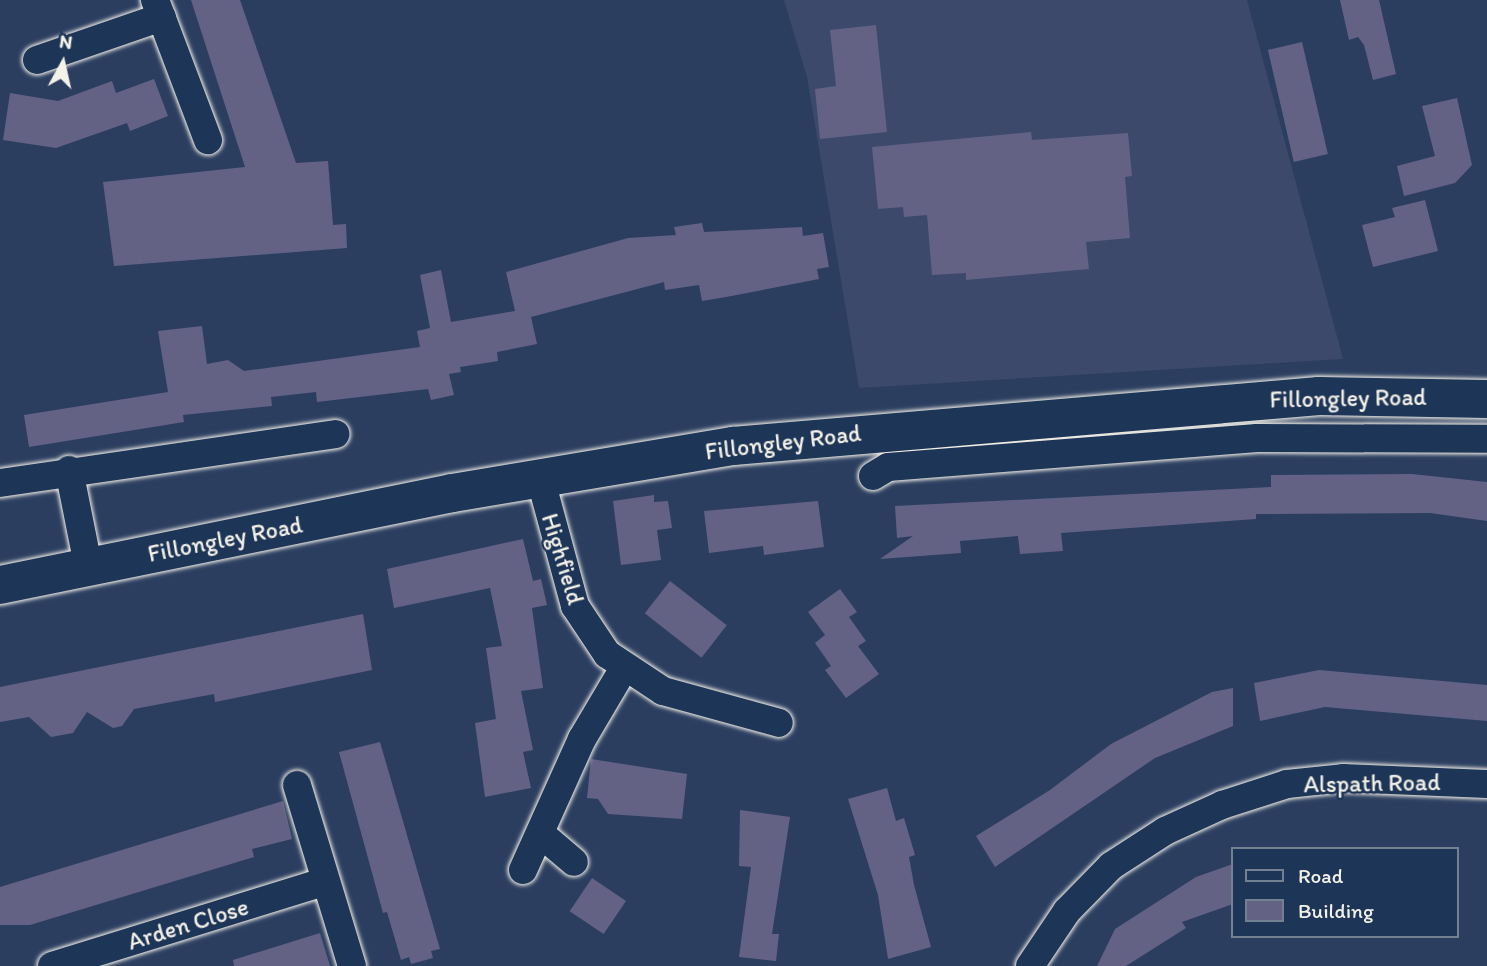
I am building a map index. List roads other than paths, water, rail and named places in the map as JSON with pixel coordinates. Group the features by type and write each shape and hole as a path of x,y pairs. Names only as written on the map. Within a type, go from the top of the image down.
{"main road":[{"name":"Fillongley Road","path":"0,585 88,565 540,477 733,446 1167,405 1404,394 1487,399"}],"street":[{"path":"37,60 159,8 208,140"},
{"path":"0,483 69,470 335,434"},
{"name":"Fillongley Road","path":"873,476 888,467 1257,438 1487,439"},
{"path":"69,470 88,565"},
{"name":"Highfield","path":"540,477 575,606 607,654 624,668 701,705 779,723"},
{"path":"523,870 582,739 624,668"},
{"name":"Alspath Road","path":"1030,966 1067,911 1111,866 1165,831 1222,805 1287,784 1343,778 1487,784"},
{"path":"297,785 324,882 352,966"},
{"path":"541,834 574,862"},
{"name":"Arden Close","path":"55,965 324,882"}]}
